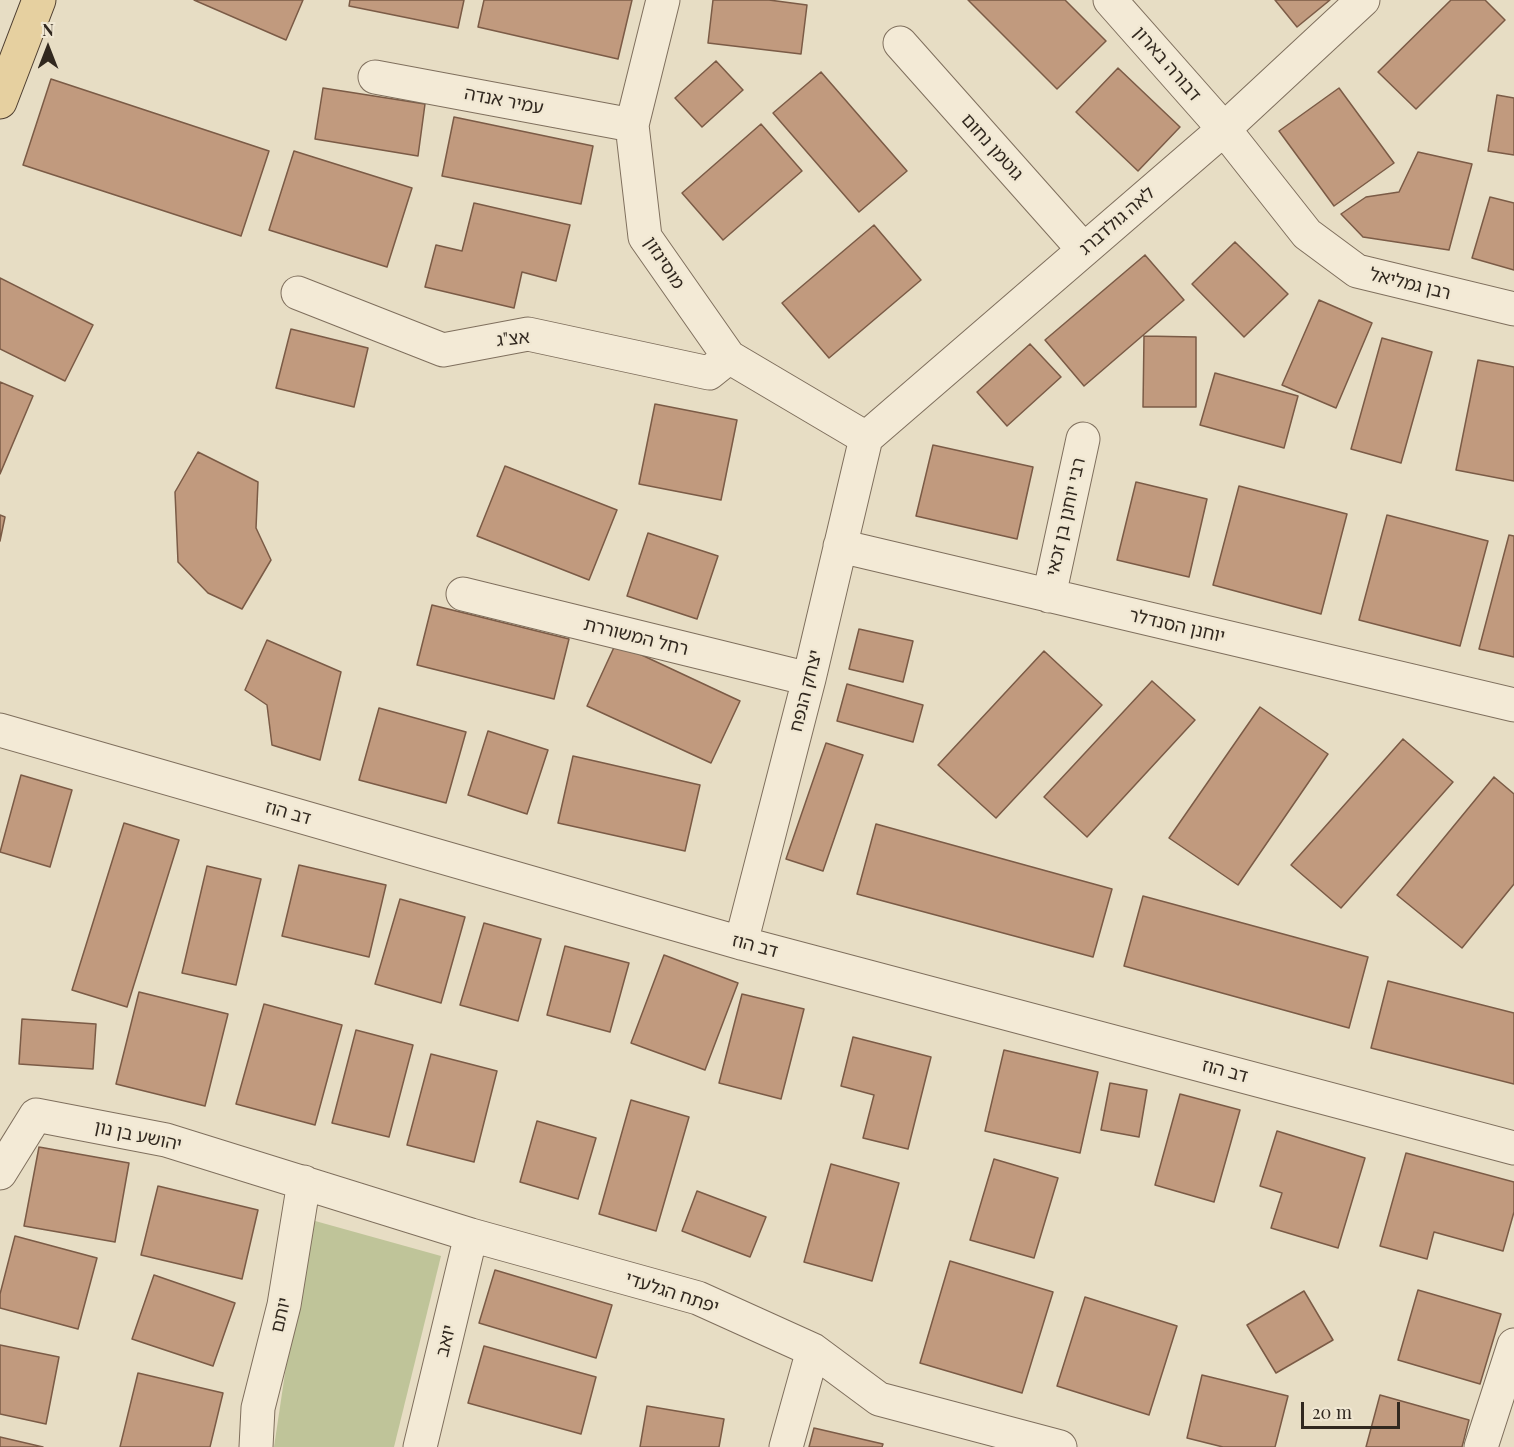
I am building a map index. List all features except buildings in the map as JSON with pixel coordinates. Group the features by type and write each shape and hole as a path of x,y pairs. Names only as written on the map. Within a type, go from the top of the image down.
{"main road":[{"path":"0,102 39,0"}],"street":[{"name":"מוסינזון","path":"663,0 632,125 645,237 729,357 866,438"},
{"name":"דבורה בארון","path":"1110,0 1224,129"},
{"name":"לאה גולדברג","path":"866,438 1224,129 1363,0"},
{"name":"גוטמן נחום","path":"900,43 1084,250"},
{"name":"עמיר אנדה","path":"375,77 632,125"},
{"name":"רבן גמליאל","path":"1224,129 1307,234 1358,271 1514,309"},
{"name":"אצ\"ג","path":"298,293 443,350 528,334 709,373 729,357"},
{"name":"יצחק הנפח","path":"741,943 809,679 866,438"},
{"name":"רבי יוחנן בן זכאי","path":"1049,596 1083,439"},
{"name":"יוחנן הסנדלר","path":"840,546 1514,705"},
{"name":"רחל המשוררת","path":"464,594 809,679"},
{"name":"דב הוז","path":"0,730 741,943 1514,1148"},
{"name":"יהושע בן נון","path":"0,1173 36,1115 165,1140 304,1182"},
{"name":"יפתח הגלעדי","path":"304,1182 471,1235 698,1298 813,1350 879,1399 1060,1447"},
{"name":"יותם","path":"256,1447 258,1408 284,1305 304,1182"},
{"name":"יואב","path":"420,1447 471,1235"},
{"path":"1481,1447 1514,1345"},
{"path":"786,1447 813,1350"}],"green space":[{"path":"308,1219 441,1256 394,1447 274,1447"}]}
